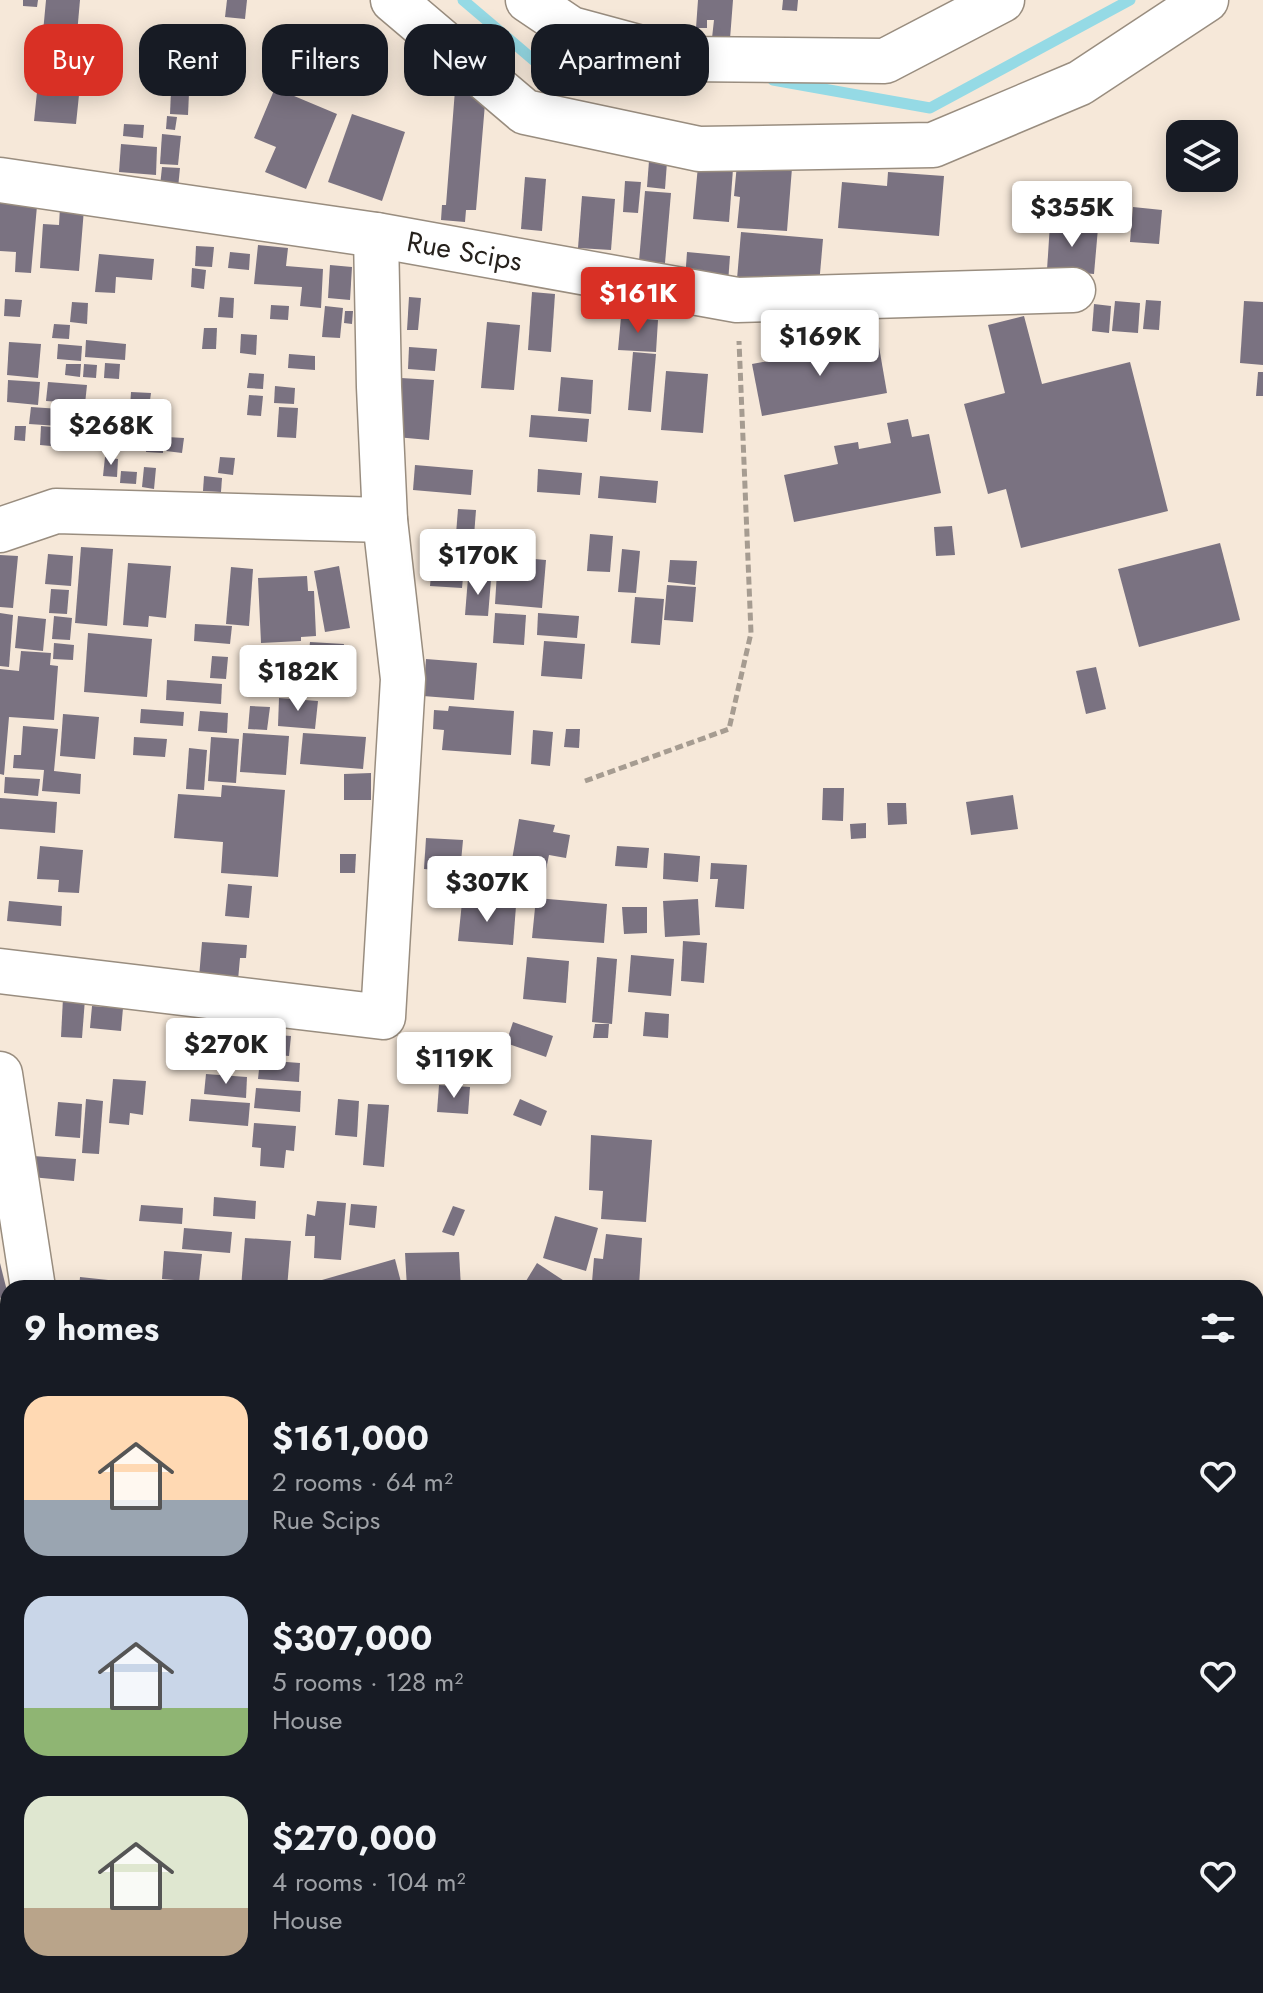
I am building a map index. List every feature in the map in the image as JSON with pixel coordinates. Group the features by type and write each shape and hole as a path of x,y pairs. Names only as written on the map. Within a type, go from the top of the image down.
{"street":[{"path":"393,0 525,112 699,149 933,145 1080,83 1206,0"},
{"path":"528,0 571,29 682,59 885,61 1002,0"},
{"name":"Rue Scips","path":"0,180 376,235 737,300 1073,290"},
{"path":"0,971 383,1017 403,679 385,520 376,235"},
{"path":"0,530 56,511 385,520"},
{"path":"0,1074 32,1280"}],"path":[{"path":"585,781 729,729 751,633 737,300"}],"building":[{"path":"23,0 38,0 37,7 23,6"},
{"path":"46,0 80,0 78,24 44,24"},
{"path":"227,0 247,0 245,19 225,17"},
{"path":"698,0 733,0 730,39 712,38 714,20 696,24"},
{"path":"783,0 798,0 797,11 782,10"},
{"path":"37,96 79,96 76,124 34,121"},
{"path":"171,96 189,96 188,115 170,114"},
{"path":"272,96 294,96 337,114 306,189 265,172 276,147 254,138"},
{"path":"455,96 486,96 476,210 466,210 465,222 441,220 442,205 446,205"},
{"path":"352,114 405,132 382,201 328,182"},
{"path":"167,116 177,117 175,130 166,129"},
{"path":"124,124 144,125 143,138 123,136"},
{"path":"162,134 181,136 178,165 160,164"},
{"path":"121,144 157,147 156,175 119,172"},
{"path":"649,161 667,162 665,189 647,187"},
{"path":"737,164 792,168 787,231 737,228 740,197 734,196"},
{"path":"698,166 733,169 729,222 693,219"},
{"path":"162,167 180,168 178,188 160,186"},
{"path":"888,172 944,176 939,236 838,228 842,182 887,186"},
{"path":"525,177 546,179 542,231 521,229"},
{"path":"625,181 641,182 638,213 623,212"},
{"path":"645,191 671,193 665,263 639,261"},
{"path":"582,196 615,199 611,250 578,248"},
{"path":"0,203 37,206 31,273 15,272 16,252 0,251"},
{"path":"60,207 84,209 79,271 40,268 43,224 59,225"},
{"path":"1133,207 1162,210 1159,244 1130,242"},
{"path":"1050,224 1098,228 1094,274 1047,270"},
{"path":"741,232 823,239 819,285 737,279"},
{"path":"258,245 288,248 286,266 323,269 321,308 300,306 302,287 254,284"},
{"path":"196,246 214,247 212,267 195,266"},
{"path":"230,252 250,254 249,270 228,268"},
{"path":"687,252 730,256 728,283 685,280"},
{"path":"99,254 154,259 152,280 116,277 115,293 95,292"},
{"path":"330,265 352,267 350,300 328,298"},
{"path":"192,268 206,270 204,289 191,287"},
{"path":"532,292 555,294 551,352 528,350"},
{"path":"220,297 234,298 233,318 218,317"},
{"path":"409,297 421,298 418,330 407,330"},
{"path":"5,299 22,300 20,317 4,316"},
{"path":"1146,300 1161,301 1159,330 1143,329"},
{"path":"1115,301 1140,303 1138,333 1112,331"},
{"path":"1244,301 1263,302 1263,365 1240,363"},
{"path":"72,302 88,303 87,324 70,322"},
{"path":"1094,304 1111,306 1109,333 1092,331"},
{"path":"271,305 289,306 288,320 270,319"},
{"path":"325,306 343,308 340,338 322,337"},
{"path":"345,311 353,311 352,324 344,323"},
{"path":"1024,316 1042,384 1130,362 1168,511 1021,548 1006,489 988,494 964,404 1005,393 988,325"},
{"path":"621,317 658,320 656,352 618,350"},
{"path":"487,322 520,325 514,390 481,388"},
{"path":"54,324 70,325 69,339 52,338"},
{"path":"204,328 217,328 216,349 202,349"},
{"path":"241,334 257,335 256,355 240,353"},
{"path":"86,340 126,344 125,360 85,357"},
{"path":"878,341 887,393 762,416 752,364"},
{"path":"9,342 41,344 38,378 7,375"},
{"path":"58,344 82,346 81,361 57,359"},
{"path":"409,347 437,349 435,371 408,369"},
{"path":"633,352 656,354 651,412 628,410"},
{"path":"289,354 315,356 315,370 288,368"},
{"path":"105,363 120,364 119,379 104,378"},
{"path":"66,364 81,364 80,377 65,375"},
{"path":"84,364 97,365 96,378 83,377"},
{"path":"666,371 708,374 703,433 661,430"},
{"path":"1258,372 1263,372 1263,396 1256,396"},
{"path":"249,373 264,374 263,389 247,388"},
{"path":"561,377 593,380 591,414 558,411"},
{"path":"401,378 434,380 429,440 396,437"},
{"path":"8,380 40,382 38,405 7,402"},
{"path":"48,382 87,385 85,404 46,401"},
{"path":"275,386 295,388 294,404 274,403"},
{"path":"131,392 151,393 149,408 130,407"},
{"path":"249,395 263,396 261,416 247,415"},
{"path":"31,407 60,409 59,426 29,424"},
{"path":"279,407 298,408 296,438 277,437"},
{"path":"531,415 589,419 587,442 529,437"},
{"path":"908,419 912,437 929,434 941,493 794,522 784,475 838,464 834,446 858,442 859,449 891,443 887,423"},
{"path":"15,426 26,426 25,441 14,440"},
{"path":"41,426 52,427 51,446 40,445"},
{"path":"167,437 184,438 182,453 166,451"},
{"path":"147,438 163,440 163,453 146,452"},
{"path":"105,457 118,459 117,477 103,476"},
{"path":"220,457 235,458 233,475 218,473"},
{"path":"415,465 473,470 471,495 413,490"},
{"path":"144,467 156,468 154,489 142,487"},
{"path":"538,469 582,473 580,495 537,492"},
{"path":"121,471 137,472 136,484 120,483"},
{"path":"204,476 222,478 221,492 203,491"},
{"path":"600,476 658,481 656,503 598,498"},
{"path":"458,509 476,510 474,536 456,534"},
{"path":"952,526 955,555 936,556 934,527"},
{"path":"590,534 613,536 610,572 587,571"},
{"path":"1220,543 1240,620 1139,647 1118,569"},
{"path":"81,547 113,549 107,626 75,623"},
{"path":"622,549 640,551 636,593 618,592"},
{"path":"433,553 465,556 462,588 430,586"},
{"path":"48,554 73,556 71,586 45,584"},
{"path":"0,555 18,556 13,608 0,607"},
{"path":"471,556 490,558 488,577 470,575"},
{"path":"498,556 546,560 542,608 495,604"},
{"path":"670,560 697,561 695,585 668,582"},
{"path":"128,563 171,566 166,618 149,616 148,627 123,625"},
{"path":"339,566 350,628 325,632 314,571"},
{"path":"231,567 253,569 249,626 226,624"},
{"path":"307,576 308,591 314,591 316,636 301,637 301,641 261,643 258,578"},
{"path":"468,578 491,580 488,616 465,615"},
{"path":"667,585 696,587 693,622 664,620"},
{"path":"51,589 69,590 67,614 49,613"},
{"path":"635,597 664,599 660,645 631,643"},
{"path":"0,613 13,615 9,667 0,666"},
{"path":"495,613 526,615 524,645 493,643"},
{"path":"538,613 579,616 577,638 537,635"},
{"path":"18,616 46,619 43,651 15,648"},
{"path":"54,616 72,618 70,640 52,639"},
{"path":"195,624 232,626 230,644 194,641"},
{"path":"88,633 152,639 147,697 84,692"},
{"path":"544,641 585,644 582,679 541,676"},
{"path":"310,642 344,644 342,663 308,660"},
{"path":"54,643 74,645 73,660 53,659"},
{"path":"21,651 51,653 50,665 58,666 54,720 9,717 4,775 0,774 0,669 19,671"},
{"path":"212,656 228,657 226,679 210,678"},
{"path":"426,659 477,663 474,700 423,696"},
{"path":"1096,667 1106,709 1086,714 1076,671"},
{"path":"167,680 222,684 221,704 166,700"},
{"path":"279,698 318,701 315,729 278,726"},
{"path":"250,706 270,707 267,730 248,729"},
{"path":"449,706 514,711 511,755 442,750 444,730 433,729 434,710 448,711"},
{"path":"141,709 184,712 183,726 140,723"},
{"path":"200,711 228,713 227,733 198,731"},
{"path":"63,714 99,717 95,759 60,756"},
{"path":"23,726 58,729 54,771 81,774 80,794 42,791 44,770 13,768 14,755 21,755"},
{"path":"566,729 580,729 579,748 564,747"},
{"path":"533,730 553,732 550,766 531,764"},
{"path":"243,733 289,736 286,775 240,772"},
{"path":"303,733 366,737 363,769 300,764"},
{"path":"134,737 167,739 165,757 133,755"},
{"path":"211,737 239,739 236,783 208,781"},
{"path":"189,748 207,750 204,790 186,789"},
{"path":"371,773 371,800 344,800 344,774"},
{"path":"5,777 40,779 38,796 4,793"},
{"path":"222,785 285,790 278,877 221,873 223,842 174,838 178,794 221,797"},
{"path":"823,788 844,788 843,821 822,820"},
{"path":"1013,795 1018,829 971,835 966,802"},
{"path":"0,798 57,802 55,833 0,829"},
{"path":"887,803 906,803 907,824 888,825"},
{"path":"519,819 555,825 553,832 570,835 566,858 549,855 542,889 508,883"},
{"path":"866,823 866,838 851,839 850,824"},
{"path":"426,838 463,840 460,872 424,869"},
{"path":"40,846 83,850 79,893 58,892 59,880 37,879"},
{"path":"617,846 649,848 647,868 615,866"},
{"path":"664,853 700,856 698,882 663,879"},
{"path":"340,854 356,854 355,873 340,873"},
{"path":"711,863 747,865 744,909 715,907 718,879 710,879"},
{"path":"228,884 252,886 249,918 225,916"},
{"path":"536,898 607,904 604,943 532,938"},
{"path":"698,899 700,935 665,937 663,901"},
{"path":"9,901 62,906 61,926 7,921"},
{"path":"462,902 516,906 513,945 458,941"},
{"path":"622,907 647,907 647,933 624,934"},
{"path":"683,941 707,943 704,983 681,981"},
{"path":"202,942 247,945 246,958 240,958 238,980 199,977"},
{"path":"631,955 674,959 671,996 628,992"},
{"path":"527,957 569,961 566,1003 523,999"},
{"path":"597,957 617,959 612,1024 592,1022"},
{"path":"63,998 85,999 82,1038 61,1037"},
{"path":"92,1006 123,1008 121,1031 90,1028"},
{"path":"645,1012 669,1014 668,1038 643,1036"},
{"path":"513,1022 553,1036 546,1057 506,1043"},
{"path":"595,1024 609,1024 608,1038 593,1038"},
{"path":"212,1025 243,1028 240,1063 209,1061"},
{"path":"252,1033 291,1036 289,1056 250,1053"},
{"path":"260,1060 300,1063 299,1082 258,1079"},
{"path":"206,1074 247,1077 246,1098 204,1094"},
{"path":"113,1079 146,1081 143,1115 130,1113 129,1125 109,1123"},
{"path":"439,1085 470,1087 468,1114 437,1112"},
{"path":"256,1088 301,1091 300,1112 254,1108"},
{"path":"86,1099 103,1101 99,1154 82,1153"},
{"path":"191,1099 250,1103 248,1126 189,1121"},
{"path":"338,1099 359,1101 357,1137 335,1135"},
{"path":"520,1099 547,1111 541,1126 513,1115"},
{"path":"58,1102 82,1104 80,1138 55,1136"},
{"path":"368,1104 389,1105 384,1167 363,1165"},
{"path":"254,1123 296,1126 294,1151 286,1150 284,1168 260,1166 261,1148 252,1147"},
{"path":"591,1135 652,1140 646,1222 601,1219 603,1191 589,1190"},
{"path":"33,1156 76,1159 74,1181 31,1177"},
{"path":"214,1197 256,1201 255,1219 213,1216"},
{"path":"317,1201 346,1203 341,1260 314,1258 315,1236 305,1236 307,1214 315,1216"},
{"path":"351,1204 377,1206 375,1228 349,1225"},
{"path":"141,1205 183,1208 182,1224 139,1221"},
{"path":"453,1206 465,1210 454,1236 442,1232"},
{"path":"555,1216 598,1228 586,1271 543,1258"},
{"path":"184,1228 232,1232 230,1253 182,1249"},
{"path":"606,1234 642,1238 639,1280 592,1280 594,1258 603,1259"},
{"path":"245,1238 291,1241 288,1280 242,1280"},
{"path":"164,1251 202,1254 199,1280 162,1279"},
{"path":"459,1252 461,1280 407,1280 405,1253"},
{"path":"395,1259 400,1280 322,1280"},
{"path":"537,1263 563,1280 527,1280"},
{"path":"80,1277 108,1280 80,1280"}],"waterway":[{"path":"463,0 531,58"},
{"path":"773,80 930,108 1130,0"}]}
